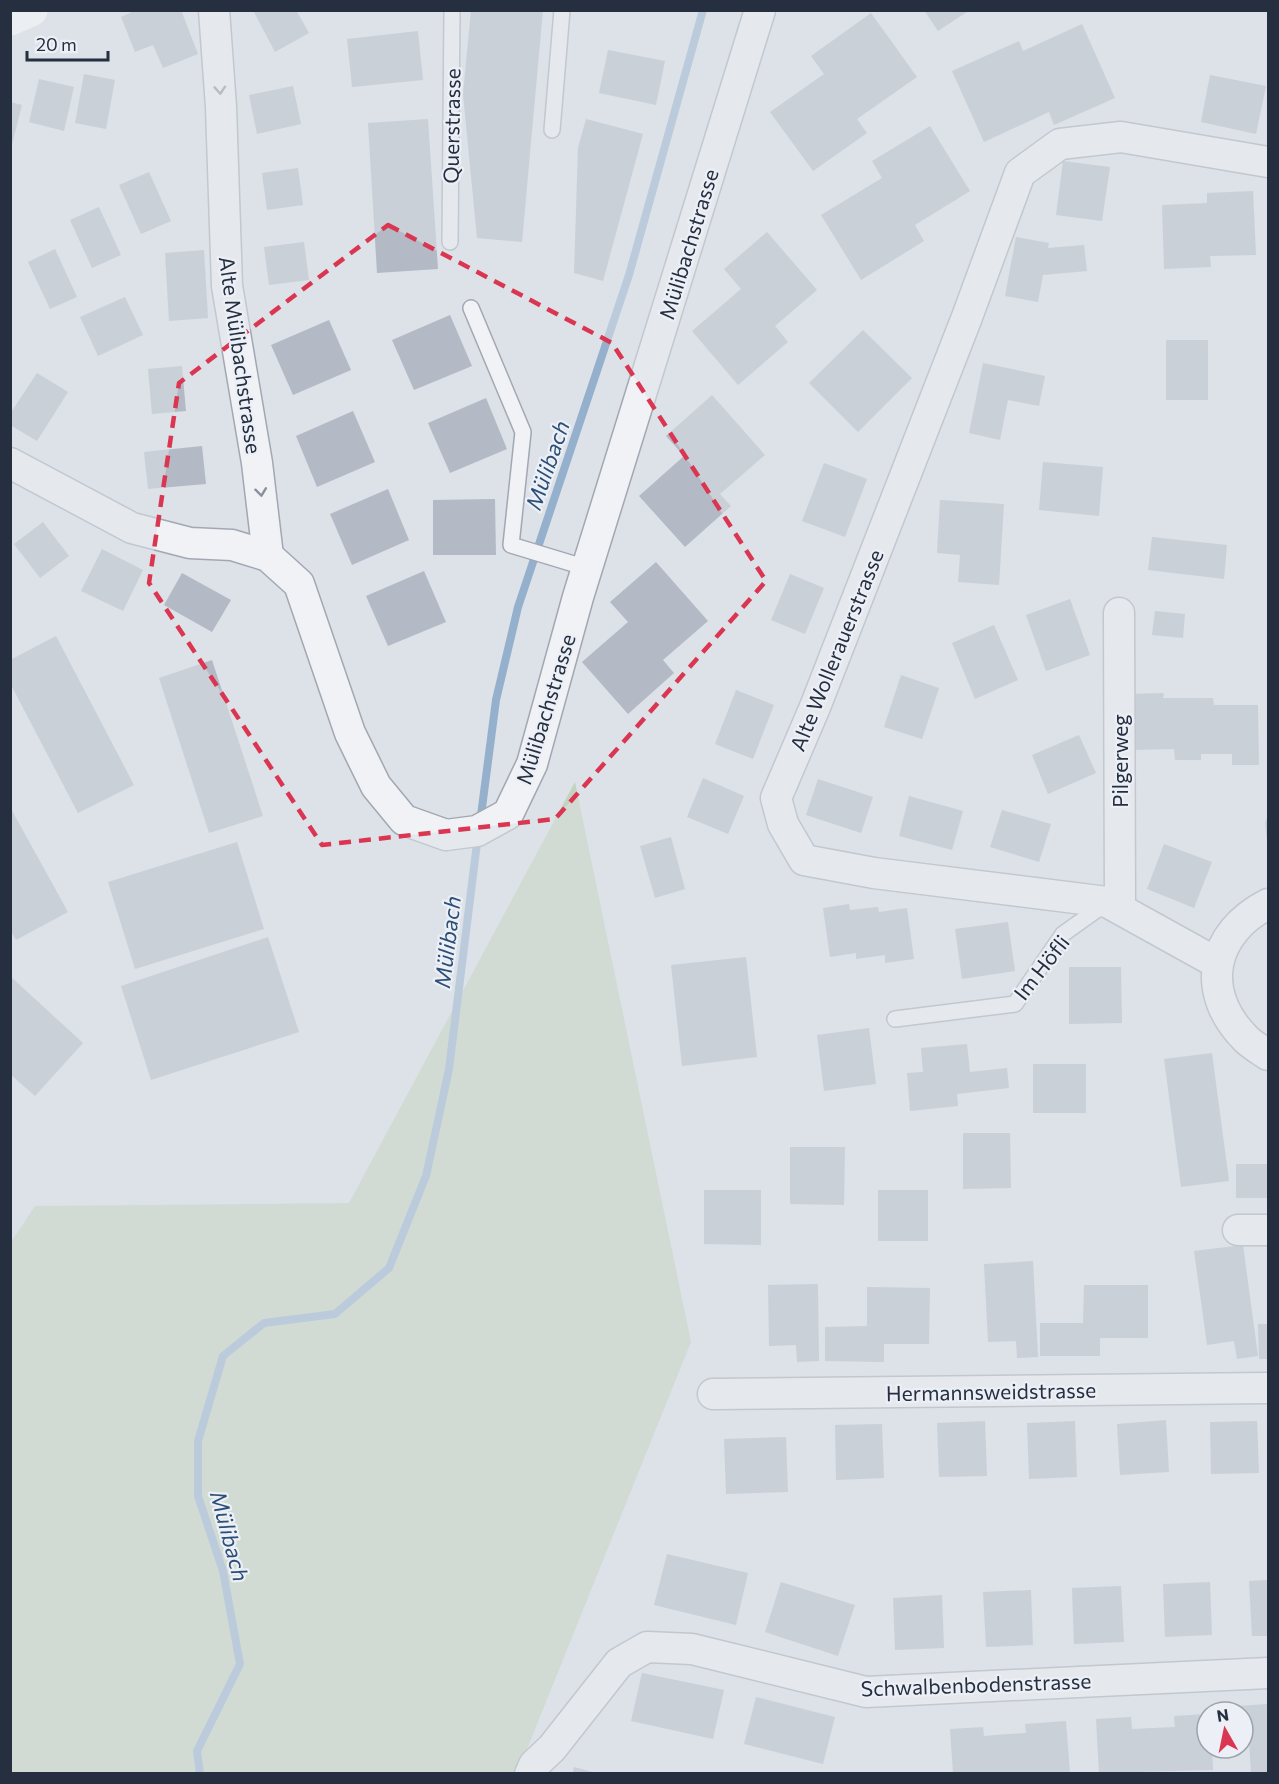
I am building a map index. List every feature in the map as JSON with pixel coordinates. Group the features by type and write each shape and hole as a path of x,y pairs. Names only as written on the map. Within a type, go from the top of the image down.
{"main road":[{"path":"10,19 31,10"}],"street":[{"name":"Alte Mülibachstrasse","path":"214,10 221,108 227,286 257,463 268,556"},
{"name":"Mülibachstrasse","path":"10,464 132,528 190,543 232,545 268,556 299,584 350,733 376,786 404,820 446,835 477,831 508,814 532,764 587,568 760,10"},
{"name":"Alte Wollerauerstrasse","path":"1217,963 1113,905 874,873 804,860 783,824 776,798 819,696 967,317 1020,173 1060,144 1121,137 1269,162"},
{"name":"Pilgerweg","path":"1113,905 1119,614"},
{"path":"1269,904 1248,917 1233,931 1217,963 1218,987 1224,1009 1234,1026 1247,1040 1269,1055"},
{"path":"1239,1230 1269,1230"},
{"name":"Hermannsweidstrasse","path":"713,1394 1269,1388"},
{"name":"Schwalbenbodenstrasse","path":"530,1773 534,1765 552,1748 619,1663 647,1647 692,1649 866,1692 1269,1672"}],"lane":[{"name":"Querstrasse","path":"450,242 452,10"},
{"path":"552,130 562,10"},
{"path":"471,308 523,432 511,545 587,568"},
{"name":"Im Höfli","path":"895,1019 1015,1004 1063,934 1113,905"}],"highlighted area":[{"path":"388,225 612,343 766,581 555,819 322,845 149,583 179,383"}],"green space":[{"path":"575,782 691,1342 523,1759 527,1773 11,1774 11,1242 35,1206 349,1203"}],"building":[{"path":"136,10 181,10 198,54 163,68 153,45 135,52 121,17"},
{"path":"253,10 296,10 309,33 275,52"},
{"path":"471,10 543,10 522,242 477,238 463,94"},
{"path":"924,10 970,10 938,31"},
{"path":"871,13 917,77 857,119 867,133 813,171 770,112 824,74 811,56"},
{"path":"1082,24 1115,98 1054,125 1049,112 984,142 952,71 1019,41 1023,51"},
{"path":"418,31 423,80 352,87 347,39"},
{"path":"608,50 665,61 656,105 599,93"},
{"path":"84,74 115,80 106,129 75,123"},
{"path":"1210,75 1266,86 1256,134 1201,122"},
{"path":"39,79 74,87 64,131 29,122"},
{"path":"293,86 301,124 257,134 249,95"},
{"path":"10,102 22,105 11,148 10,147"},
{"path":"428,119 438,269 377,273 368,123"},
{"path":"586,119 643,134 603,281 574,273 578,148"},
{"path":"930,126 970,191 915,225 924,241 861,280 821,215 882,178 872,161"},
{"path":"1063,161 1110,167 1102,221 1056,215"},
{"path":"298,168 303,205 267,210 262,173"},
{"path":"149,172 171,221 141,234 119,185"},
{"path":"1253,191 1256,255 1210,256 1211,267 1164,269 1162,205 1207,203 1207,193"},
{"path":"99,207 121,255 92,268 70,220"},
{"path":"767,232 817,290 775,326 788,342 738,385 692,331 741,289 724,269"},
{"path":"1016,237 1049,243 1048,248 1084,245 1087,271 1043,275 1038,302 1005,296"},
{"path":"304,242 309,280 269,285 264,247"},
{"path":"55,249 77,297 50,309 28,262"},
{"path":"204,250 208,318 169,321 165,253"},
{"path":"125,297 143,335 98,356 80,317"},
{"path":"450,315 472,366 414,390 392,340"},
{"path":"329,320 351,370 293,395 271,345"},
{"path":"863,330 912,378 858,432 809,383"},
{"path":"1166,340 1208,340 1208,400 1166,400"},
{"path":"983,363 1045,376 1039,406 1008,400 1000,440 969,433"},
{"path":"182,366 186,411 152,414 148,369"},
{"path":"37,373 68,392 37,441 10,425 10,414"},
{"path":"712,395 765,455 720,494 731,506 685,547 639,496 684,456 666,436"},
{"path":"486,398 507,449 450,473 428,423"},
{"path":"353,411 375,462 317,487 296,436"},
{"path":"202,446 206,484 148,489 144,452"},
{"path":"1043,462 1103,467 1099,516 1039,510"},
{"path":"824,463 867,479 845,537 802,521"},
{"path":"388,489 409,540 352,565 330,514"},
{"path":"495,499 496,555 433,555 433,500"},
{"path":"940,500 1004,504 999,585 958,582 960,555 937,553"},
{"path":"43,522 69,556 40,578 14,544"},
{"path":"1152,537 1227,545 1224,579 1148,570"},
{"path":"102,549 143,570 123,611 81,591"},
{"path":"656,562 708,621 663,660 674,673 628,714 582,662 628,622 610,602"},
{"path":"424,571 446,622 388,646 366,596"},
{"path":"182,573 231,600 212,632 164,605"},
{"path":"790,574 824,588 805,634 771,620"},
{"path":"1070,599 1090,655 1046,671 1026,615"},
{"path":"1155,611 1185,614 1183,638 1152,635"},
{"path":"994,625 1018,680 975,699 952,643"},
{"path":"56,636 134,785 78,813 10,683 10,660"},
{"path":"212,660 263,816 209,833 159,678"},
{"path":"901,675 939,688 922,739 884,727"},
{"path":"736,690 774,705 753,759 715,744"},
{"path":"1164,693 1163,698 1213,698 1214,705 1258,705 1259,765 1232,765 1232,754 1201,754 1201,760 1175,760 1174,749 1130,750 1128,694"},
{"path":"1079,735 1096,773 1048,794 1032,755"},
{"path":"703,778 744,796 728,834 687,817"},
{"path":"818,779 873,797 861,833 806,815"},
{"path":"909,796 963,811 952,850 899,836"},
{"path":"10,807 68,912 16,940 10,930"},
{"path":"1002,810 1051,824 1039,862 990,847"},
{"path":"1268,815 1268,842 1267,842 1265,823"},
{"path":"671,837 685,889 655,898 640,846"},
{"path":"237,842 264,929 135,969 108,882"},
{"path":"1164,844 1212,862 1194,908 1147,889"},
{"path":"849,904 850,910 878,907 879,912 907,908 914,959 885,963 885,955 856,959 856,953 830,957 823,908"},
{"path":"1008,922 1015,971 962,979 955,929"},
{"path":"268,937 299,1032 151,1080 121,986"},
{"path":"746,957 757,1057 682,1066 671,965"},
{"path":"1069,967 1121,967 1122,1023 1069,1024"},
{"path":"10,976 83,1043 35,1096 10,1074"},
{"path":"869,1028 876,1084 824,1091 817,1035"},
{"path":"967,1044 970,1072 1007,1068 1009,1088 957,1094 958,1106 910,1111 907,1073 923,1072 921,1048"},
{"path":"1212,1053 1229,1181 1181,1187 1164,1059"},
{"path":"1033,1064 1086,1064 1086,1113 1033,1113"},
{"path":"963,1133 1010,1133 1011,1188 963,1189"},
{"path":"790,1147 845,1147 844,1205 790,1204"},
{"path":"1236,1164 1268,1164 1268,1198 1236,1198"},
{"path":"704,1190 761,1190 761,1245 704,1244"},
{"path":"878,1190 928,1190 928,1241 878,1241"},
{"path":"1243,1245 1258,1356 1237,1359 1234,1341 1207,1345 1194,1251"},
{"path":"1033,1261 1038,1357 1017,1358 1016,1341 988,1342 984,1264"},
{"path":"818,1284 819,1361 797,1362 796,1345 769,1346 768,1285"},
{"path":"1084,1285 1148,1285 1148,1338 1100,1338 1100,1356 1040,1356 1040,1323 1083,1323"},
{"path":"867,1287 930,1288 929,1344 884,1344 884,1362 825,1361 825,1327 867,1326"},
{"path":"1258,1324 1268,1324 1268,1359 1259,1359"},
{"path":"1166,1420 1169,1472 1120,1475 1117,1424"},
{"path":"985,1421 987,1476 939,1477 937,1423"},
{"path":"1075,1421 1077,1477 1029,1479 1027,1423"},
{"path":"1257,1421 1259,1473 1211,1474 1210,1422"},
{"path":"882,1424 884,1478 836,1480 835,1425"},
{"path":"786,1437 788,1492 726,1494 724,1439"},
{"path":"667,1554 748,1573 736,1625 654,1605"},
{"path":"1268,1580 1268,1636 1252,1636 1249,1581"},
{"path":"781,1582 855,1605 838,1656 765,1632"},
{"path":"1210,1582 1212,1635 1165,1637 1163,1584"},
{"path":"1121,1586 1124,1642 1074,1644 1072,1588"},
{"path":"1031,1590 1033,1645 986,1647 983,1592"},
{"path":"942,1595 944,1648 895,1650 893,1598"},
{"path":"642,1673 724,1690 713,1739 631,1721"},
{"path":"756,1697 835,1717 823,1764 744,1744"},
{"path":"1268,1704 1268,1772 1251,1773 1250,1760 1255,1760 1255,1705"},
{"path":"1195,1715 1195,1760 1213,1760 1213,1770 1099,1773 1096,1719 1131,1717 1132,1729 1175,1727 1174,1716"},
{"path":"1066,1721 1070,1773 953,1773 950,1729 983,1727 984,1736 1026,1733 1025,1724"},
{"path":"574,1767 596,1773 573,1773"}],"waterway":[{"name":"Mülibach","path":"480,823 496,700 518,607 629,275 703,10"},
{"name":"Mülibach","path":"200,1774 197,1751 240,1664 223,1571 198,1496 198,1441 223,1356 264,1323 335,1314 389,1268 426,1176 449,1069 478,835"}]}
